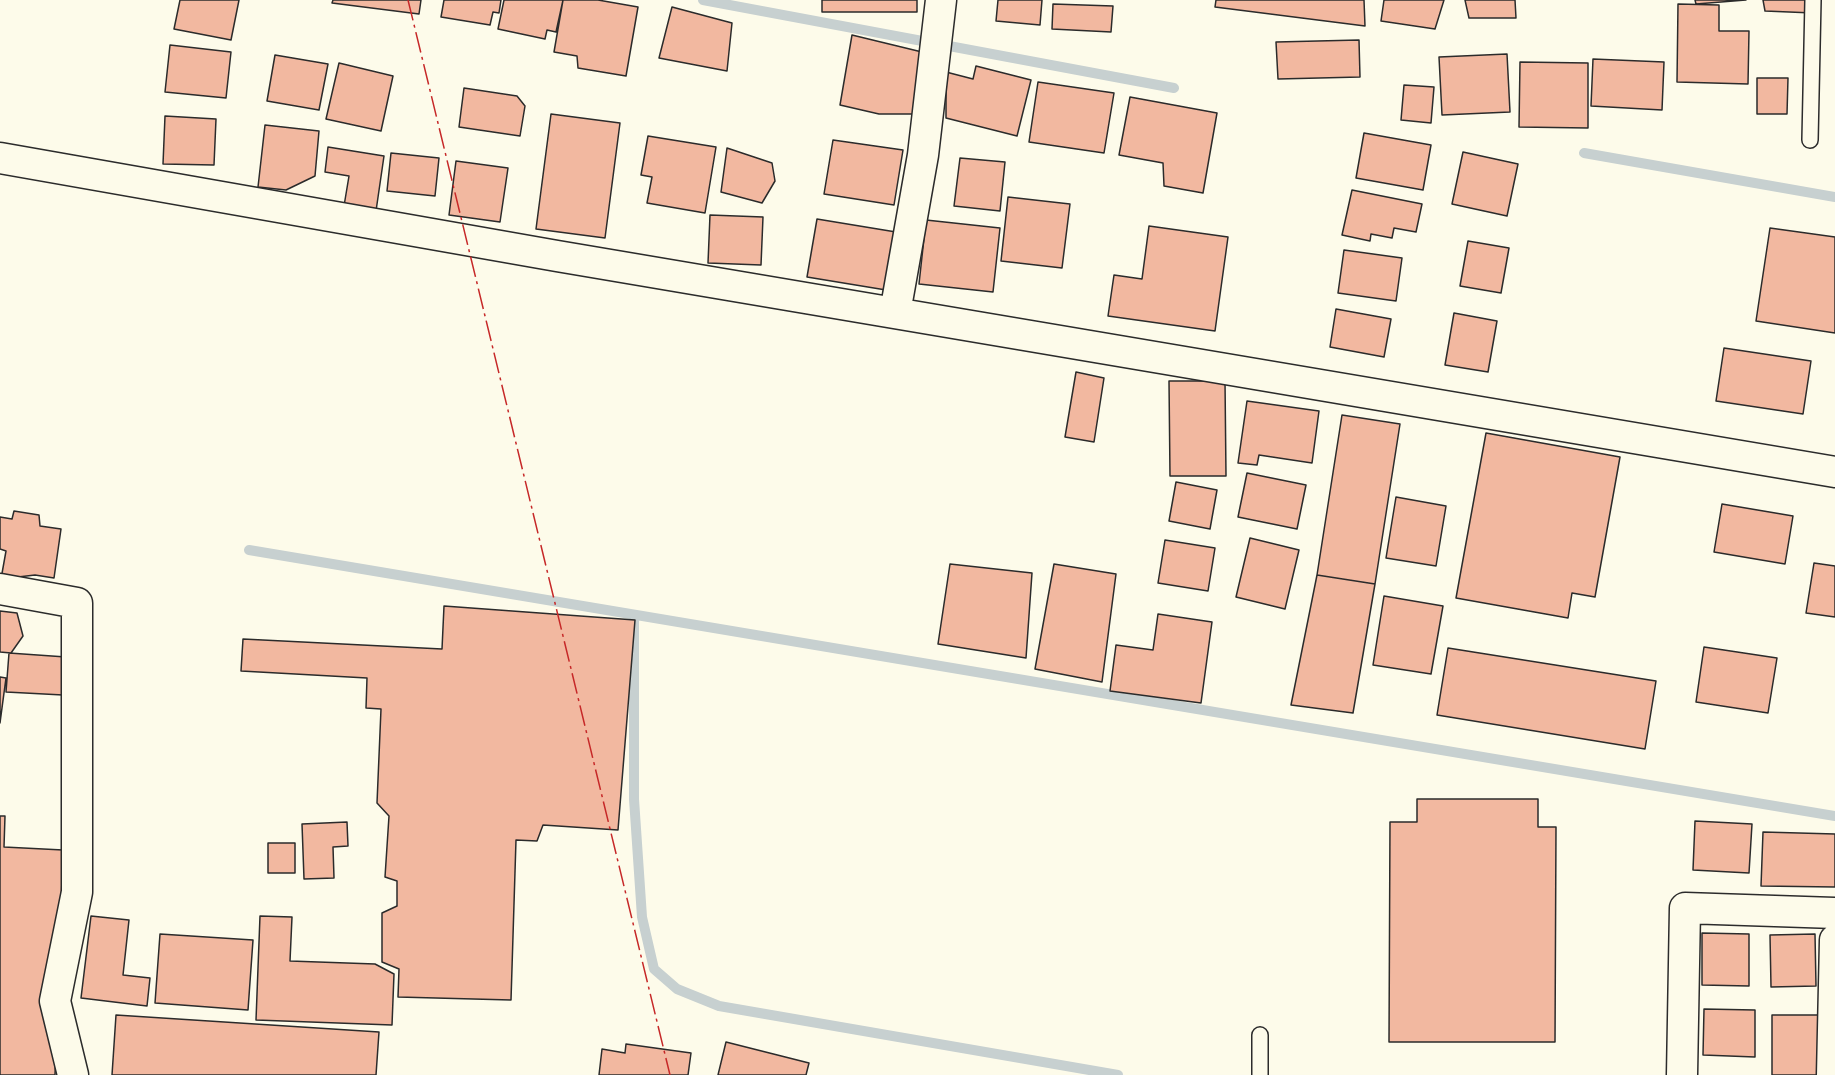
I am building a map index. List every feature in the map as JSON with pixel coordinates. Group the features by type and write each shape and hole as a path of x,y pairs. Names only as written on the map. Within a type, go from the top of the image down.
{"street":[{"path":"895,313 923,155 941,0"},
{"path":"0,158 895,313 1835,472"},
{"path":"0,589 77,603 77,892 55,1001 73,1075"},
{"path":"1682,1075 1685,908 1835,913"},
{"path":"1832,1075 1835,940"}],"lane":[{"path":"1810,140 1813,0"},
{"path":"1260,1035 1260,1075"}],"building":[{"path":"180,0 239,0 231,40 174,29"},
{"path":"333,0 421,0 419,14 332,3"},
{"path":"444,0 501,0 499,13 493,12 490,25 441,17"},
{"path":"504,0 563,0 556,32 547,30 545,39 498,29"},
{"path":"563,0 598,0 638,7 626,76 578,68 577,56 554,52"},
{"path":"822,0 917,0 917,12 822,12"},
{"path":"998,0 1042,0 1040,25 996,21"},
{"path":"1216,0 1364,0 1365,26 1215,7"},
{"path":"1384,0 1444,0 1435,29 1381,21"},
{"path":"1465,0 1515,0 1516,18 1469,18"},
{"path":"1695,0 1746,0 1696,4"},
{"path":"1763,0 1813,0 1813,13 1765,11"},
{"path":"1053,4 1113,6 1111,32 1052,29"},
{"path":"1678,4 1719,5 1719,31 1749,31 1748,84 1677,82"},
{"path":"672,7 732,23 727,71 659,58"},
{"path":"852,35 922,52 917,114 879,114 840,105"},
{"path":"1359,40 1360,77 1278,79 1276,42"},
{"path":"170,45 231,52 226,98 165,92"},
{"path":"1507,54 1510,112 1442,115 1439,57"},
{"path":"275,55 328,64 319,110 267,101"},
{"path":"1593,59 1664,62 1662,110 1591,106"},
{"path":"1520,62 1588,63 1588,128 1519,127"},
{"path":"339,63 393,76 381,131 326,119"},
{"path":"976,66 1031,80 1017,136 946,118 946,72 973,79"},
{"path":"1757,78 1788,78 1787,114 1757,114"},
{"path":"1038,82 1114,93 1104,153 1029,142"},
{"path":"1404,85 1434,87 1431,123 1401,120"},
{"path":"464,88 517,96 525,106 520,136 459,127"},
{"path":"1130,97 1217,113 1203,193 1164,186 1163,163 1119,155"},
{"path":"551,114 620,123 605,238 536,229"},
{"path":"165,116 216,119 214,165 163,164"},
{"path":"265,125 319,131 315,176 286,190 258,187"},
{"path":"1364,133 1431,145 1423,190 1356,178"},
{"path":"648,136 716,147 705,213 647,203 652,177 641,175"},
{"path":"833,140 903,150 894,205 824,194"},
{"path":"328,147 384,156 376,211 344,206 349,176 325,172"},
{"path":"727,148 772,163 775,181 762,203 721,192"},
{"path":"1463,152 1518,164 1507,216 1452,204"},
{"path":"391,153 439,158 435,196 387,191"},
{"path":"960,158 1005,162 1000,211 954,206"},
{"path":"456,161 508,168 500,222 449,215"},
{"path":"1352,190 1422,204 1416,232 1394,228 1392,238 1371,234 1370,241 1342,235"},
{"path":"1008,197 1070,204 1062,268 1001,261"},
{"path":"710,215 763,217 761,265 708,263"},
{"path":"817,219 896,232 886,290 807,277"},
{"path":"926,220 1000,228 993,292 919,284"},
{"path":"1149,226 1228,237 1215,331 1108,316 1114,275 1142,279"},
{"path":"1770,228 1835,237 1835,333 1756,321"},
{"path":"1468,241 1509,248 1501,293 1460,286"},
{"path":"1344,250 1402,258 1396,301 1338,293"},
{"path":"1336,309 1391,319 1384,357 1330,347"},
{"path":"1454,313 1497,321 1488,372 1445,365"},
{"path":"1724,348 1811,361 1803,414 1716,401"},
{"path":"1076,372 1104,378 1094,442 1065,437"},
{"path":"1169,381 1225,381 1226,476 1170,476"},
{"path":"1247,401 1319,411 1312,463 1259,455 1257,465 1238,463"},
{"path":"1342,415 1400,424 1375,584 1317,575"},
{"path":"1486,433 1620,457 1595,597 1572,593 1568,618 1456,598"},
{"path":"1247,473 1306,485 1297,529 1238,517"},
{"path":"1176,482 1217,490 1210,529 1169,521"},
{"path":"1396,497 1446,506 1436,566 1386,558"},
{"path":"1722,504 1793,516 1785,564 1714,552"},
{"path":"14,511 39,515 40,526 61,529 54,578 35,575 1,579 6,551 0,549 0,517 12,519"},
{"path":"1250,538 1299,550 1285,609 1236,597"},
{"path":"1165,540 1215,548 1208,591 1158,583"},
{"path":"1814,563 1835,566 1835,617 1806,613"},
{"path":"950,564 1032,573 1026,658 938,644"},
{"path":"1054,564 1116,574 1102,682 1035,669"},
{"path":"1317,575 1375,584 1353,713 1291,705"},
{"path":"1384,596 1443,606 1431,674 1373,665"},
{"path":"444,606 635,620 618,830 543,825 537,841 516,840 511,1000 398,997 399,969 382,962 382,913 397,906 397,881 385,877 389,816 377,803 381,709 366,708 367,678 241,671 243,639 442,649"},
{"path":"0,611 17,613 23,636 11,653 0,652"},
{"path":"1158,614 1212,622 1201,703 1110,691 1116,645 1153,650"},
{"path":"1704,647 1777,658 1768,713 1696,702"},
{"path":"1448,648 1656,681 1645,749 1437,715"},
{"path":"9,653 66,657 63,695 6,692"},
{"path":"0,677 6,678 0,723"},
{"path":"1417,799 1538,799 1538,827 1556,827 1555,1042 1389,1042 1390,822 1417,822"},
{"path":"0,816 5,816 4,847 63,850 55,1075 0,1075"},
{"path":"1695,821 1752,824 1749,873 1693,870"},
{"path":"347,822 348,846 333,847 334,878 304,879 302,824"},
{"path":"1763,832 1835,834 1835,887 1761,886"},
{"path":"268,843 295,843 295,873 268,873"},
{"path":"91,916 129,920 123,975 150,978 147,1006 81,998"},
{"path":"260,916 292,917 290,961 375,964 394,974 392,1025 256,1020"},
{"path":"1702,933 1749,934 1749,986 1702,985"},
{"path":"160,934 253,940 248,1010 155,1003"},
{"path":"1815,934 1816,986 1771,987 1770,935"},
{"path":"1704,1009 1755,1010 1755,1057 1703,1055"},
{"path":"116,1015 379,1032 376,1075 112,1075"},
{"path":"1772,1015 1818,1015 1818,1075 1772,1075"},
{"path":"726,1042 809,1063 806,1075 718,1075"},
{"path":"626,1044 691,1053 688,1075 599,1075 602,1049 625,1053"}],"waterway":[{"path":"703,0 1174,88"},
{"path":"1584,153 1835,197"},
{"path":"249,550 1835,816"},
{"path":"634,615 634,799 642,917 654,969 677,989 719,1006 1118,1075"}],"power":[{"path":"408,0 670,1075"}]}
